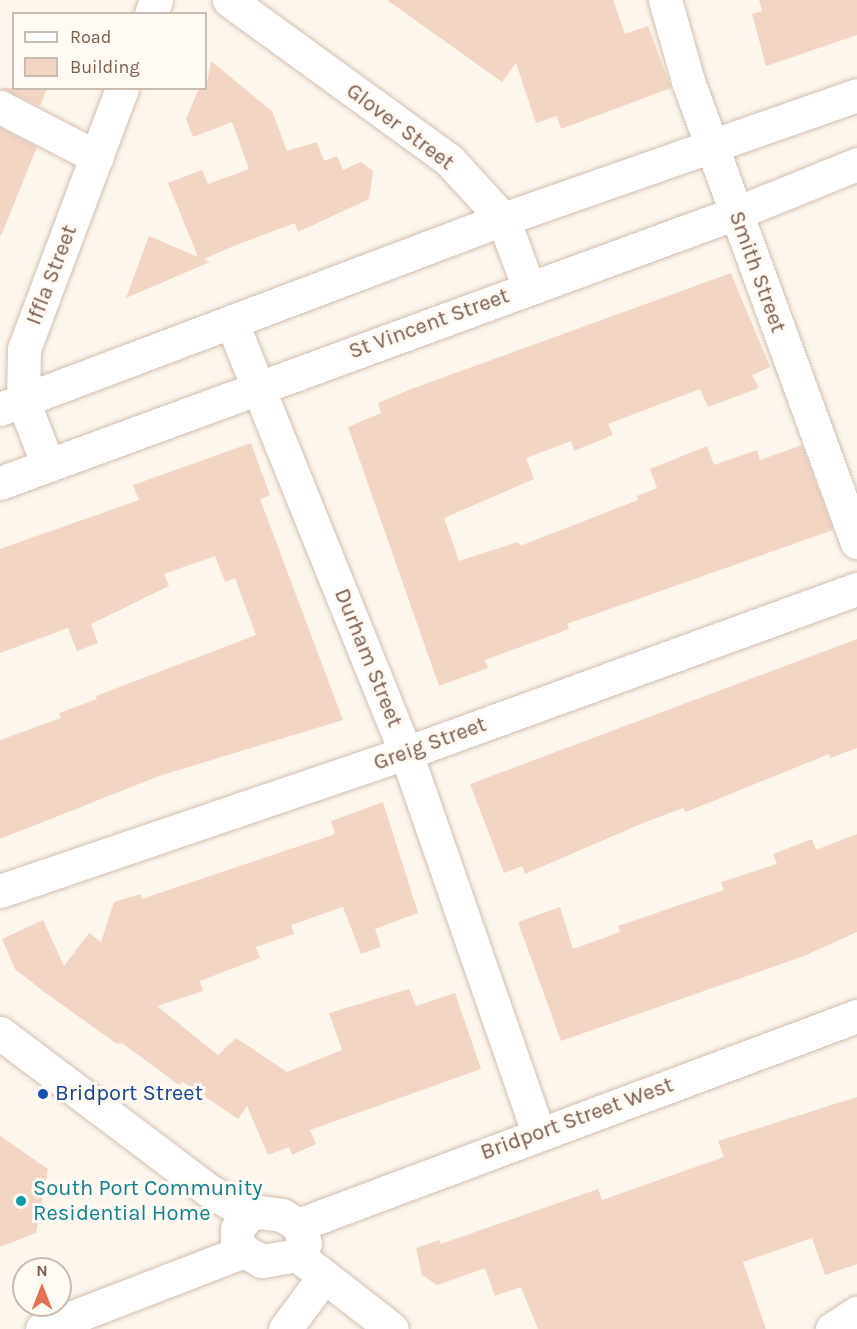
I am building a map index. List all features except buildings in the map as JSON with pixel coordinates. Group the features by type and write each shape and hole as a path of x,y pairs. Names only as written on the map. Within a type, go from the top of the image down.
{"street":[{"name":"Glover Street","path":"229,0 449,160 503,219 529,288"},
{"name":"Smith Street","path":"664,0 712,149 857,542"},
{"name":"Iffla Street","path":"48,465 11,405 12,345 96,157 121,90"},
{"path":"11,405 503,219 712,149 857,95"},
{"path":"0,107 96,157"},
{"name":"St Vincent Street","path":"0,483 257,386 736,213 857,164"},
{"name":"Durham Street","path":"232,323 406,753 538,1133"},
{"name":"Greig Street","path":"0,891 406,753 857,589"},
{"name":"Bridport Street West","path":"297,1240 538,1133 857,1016"},
{"path":"0,1033 208,1190 249,1214 282,1215 323,1278 392,1329"},
{"path":"249,1214 236,1236 244,1251 262,1261 297,1240"},
{"path":"42,1329 244,1251"},
{"path":"285,1329 323,1278"},
{"path":"832,1329 857,1313"}],"place":[{"name":"Bridport Street","path":"43,1094"},
{"name":"South Port Community Residential Home","path":"21,1201"}]}
